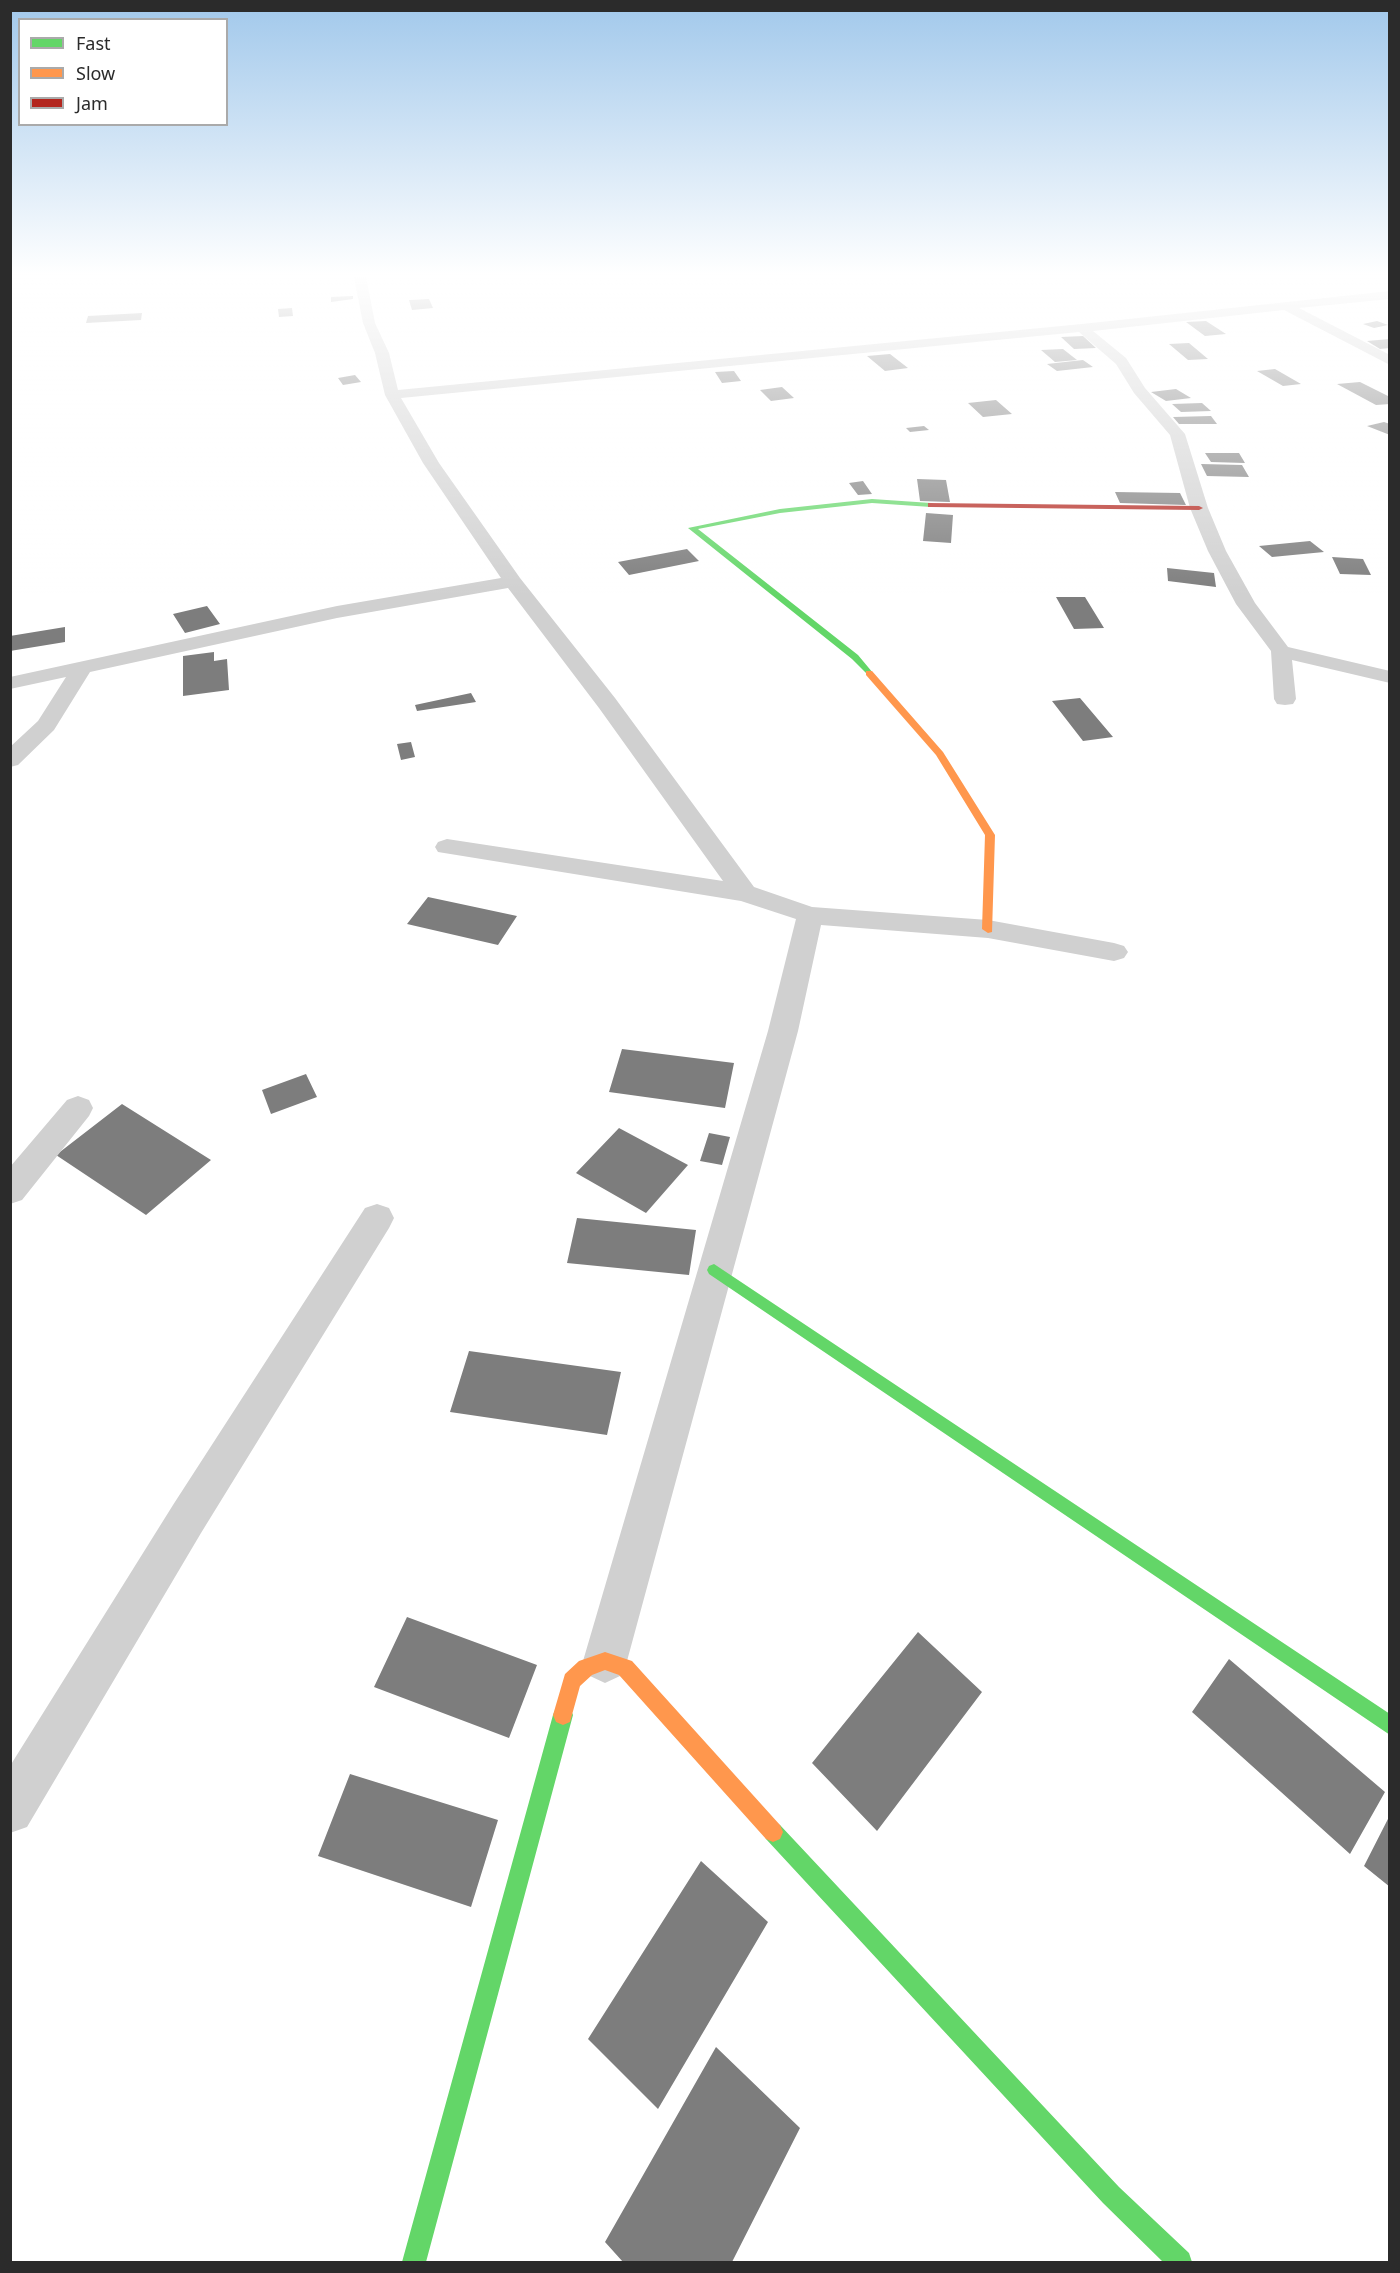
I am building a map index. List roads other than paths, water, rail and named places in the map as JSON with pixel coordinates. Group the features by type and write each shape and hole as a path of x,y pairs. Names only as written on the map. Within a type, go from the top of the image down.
{"street":[{"path":"389,383 392,395 431,463 513,582 607,703 745,893"},
{"path":"392,395 515,383"},
{"path":"1135,383 1177,434 1216,551 1246,604 1281,651 1285,699"},
{"path":"988,929 990,835 940,754 855,657 692,528 780,512 872,501 953,507 1200,508"},
{"path":"10,683 337,612 513,582"},
{"path":"1281,651 1389,677"},
{"path":"10,760 46,725 83,667"},
{"path":"447,847 745,893 810,915 988,929 1114,952"},
{"path":"605,1661 783,1031 810,915"},
{"path":"10,1191 78,1108"},
{"path":"10,1810 187,1519 377,1218"},
{"path":"714,1270 1389,1726"},
{"path":"414,2262 572,1681 586,1668 605,1661 625,1668 818,1882 1111,2195 1180,2262"}]}
